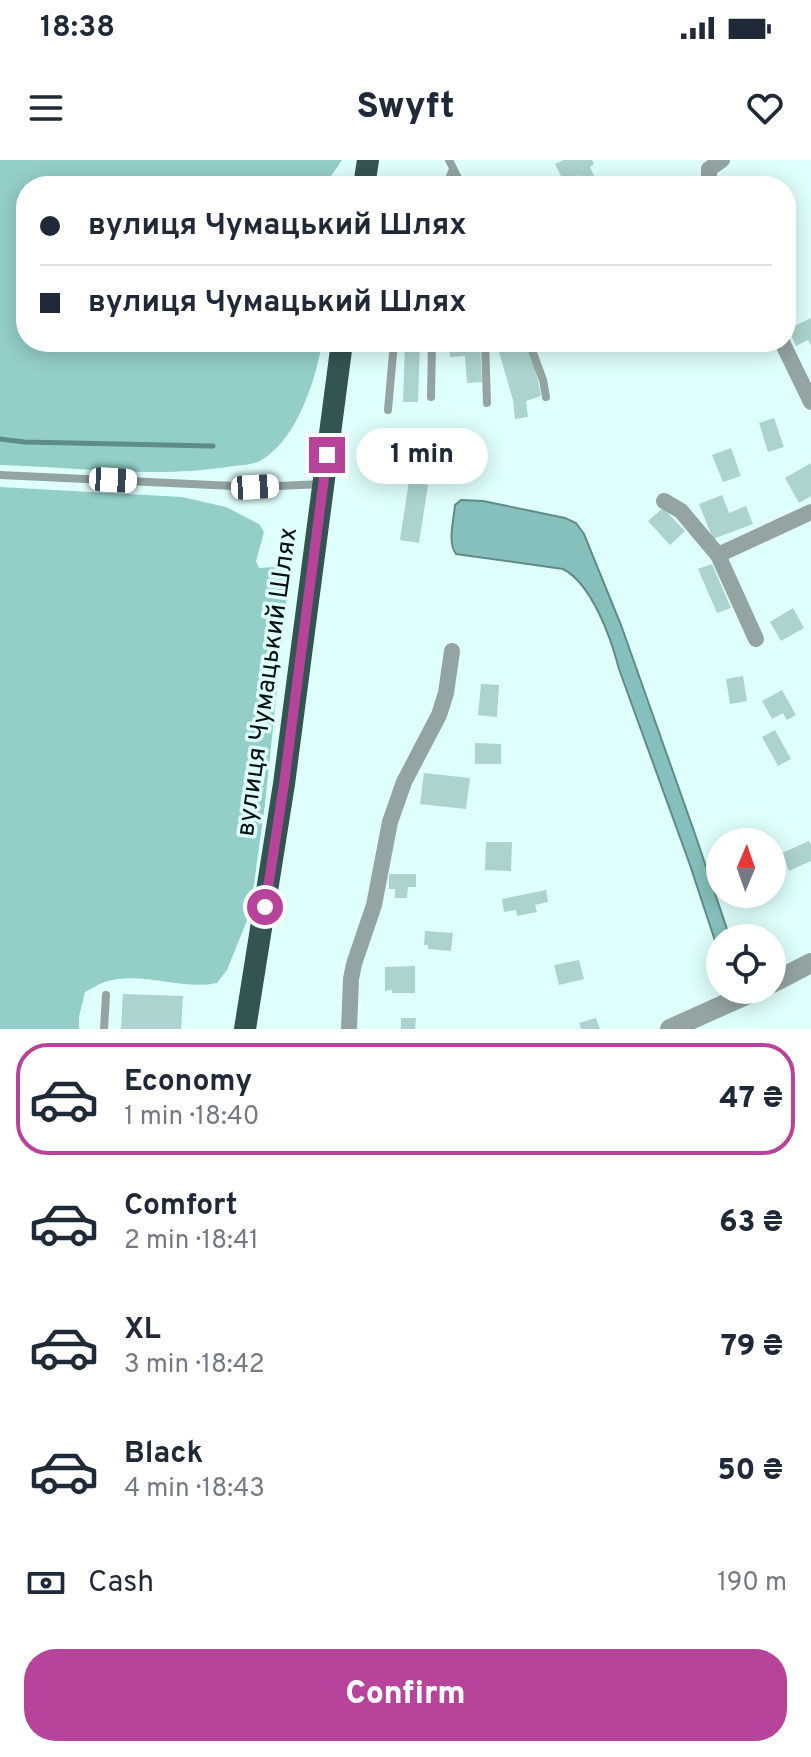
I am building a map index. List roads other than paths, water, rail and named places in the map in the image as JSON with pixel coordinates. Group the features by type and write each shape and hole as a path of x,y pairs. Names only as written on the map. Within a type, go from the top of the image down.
{"highway":[{"name":"вулиця Чумацький Шлях","path":"245,1029 284,784 341,352"}],"street":[{"path":"787,352 811,402"},
{"path":"664,501 681,511 718,555 756,639"},
{"path":"718,555 811,512"},
{"path":"349,1029 351,979 374,905 390,822 404,782 439,715 446,693 452,651"},
{"path":"786,976 811,963"},
{"path":"670,1029 726,1004"}],"lane":[{"path":"449,160 457,176"},
{"path":"450,176 453,169"},
{"path":"388,410 393,352"},
{"path":"431,397 432,352"},
{"path":"485,352 487,403"},
{"path":"533,352 546,397"},
{"path":"0,475 255,487 323,484"},
{"path":"104,1029 106,995"}],"waterway":[{"path":"0,439 213,446"}]}
